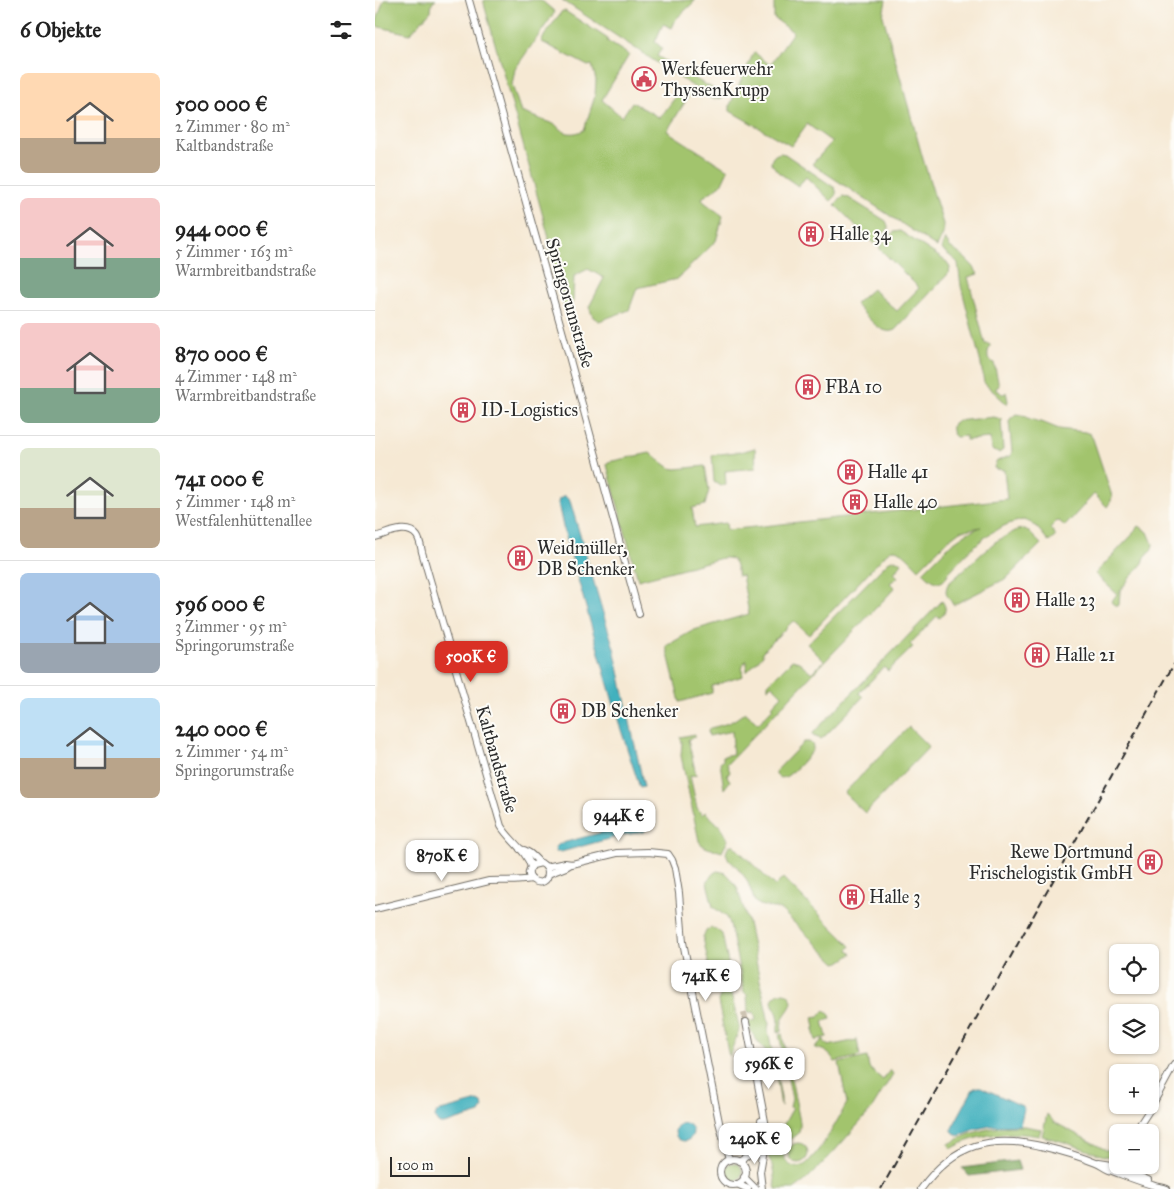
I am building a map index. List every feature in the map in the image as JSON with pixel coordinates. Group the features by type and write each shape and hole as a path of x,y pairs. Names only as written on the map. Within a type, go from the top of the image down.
{"street":[{"name":"Springorumstraße","path":"469,0 639,614"},
{"name":"Kaltbandstraße","path":"375,537 401,530 410,531 417,536 501,826 527,858 530,873"},
{"name":"Kaltbandstraße","path":"520,849 526,850 543,865"},
{"path":"530,873 537,883 546,879 548,874 572,864 617,853 658,852 667,854 672,860 679,893 683,942 719,1122 729,1160"},
{"path":"375,909 489,881 513,880 530,873 536,864 572,864"},
{"path":"543,865 548,874"},
{"path":"739,1161 751,1152 761,1130 761,1120 744,1022 767,1132 760,1172 762,1189"},
{"path":"1140,1124 1174,1065"},
{"path":"921,1189 943,1164 954,1156 978,1145 991,1142 1011,1141 1027,1143 1109,1165"},
{"path":"737,1184 744,1177 745,1167 739,1161 729,1160 721,1166 720,1171 724,1181 747,1189"},
{"path":"1132,1174 1153,1186 1165,1188"},
{"path":"744,1177 755,1189"}],"green space":[{"path":"384,0 436,0 432,3 431,11 410,34 375,26"},
{"path":"484,0 541,0 555,12 515,69 512,85 521,112 556,125 562,131 577,133 584,130 595,96 596,80 592,65 588,66 542,42 542,39 562,11 565,11 629,55 602,100 622,117 632,102 660,118 682,88 690,94 667,131 728,170 721,185 702,198 704,202 723,216 716,241 677,279 637,288 629,310 599,321 593,317 589,307 604,278 588,269 574,276 573,301 566,314 548,248 549,238"},
{"path":"562,0 695,1 676,19 672,28 663,24 655,42 662,48 657,56 724,94 723,98 712,99"},
{"path":"775,0 886,0 883,16 943,224 943,234 937,247 812,164 832,142 807,124 791,146 730,111 730,105 754,52 770,65 793,32 774,18"},
{"path":"780,153 785,154 835,188 836,194 834,198 831,201 806,177 798,186 778,172 771,163 774,156"},
{"path":"843,196 886,221 888,229 874,244 835,205"},
{"path":"900,231 947,262 950,268 949,273 895,330 889,331 883,330 874,324 855,304 872,289 897,311 919,288 879,248 894,232"},
{"path":"945,239 950,247 973,266 978,274 968,277 985,344 989,344 991,347 988,351 988,359 994,363 999,386 996,390 1002,394 1006,392 1007,404 984,383 961,286 958,263 941,249"},
{"path":"1016,414 1027,416 1027,418 1059,429 1090,434 1112,496 1107,507 1094,494 1065,526 1058,520 1050,528 1056,536 1049,542 1036,527 1026,520 1005,525 979,543 940,582 936,582 923,572 951,544 967,533 981,527 960,531 947,541 919,569 901,552 895,549 892,550 809,635 793,621 762,652 763,655 747,672 747,660 743,664 743,676 712,686 712,693 680,702 666,646 694,630 749,614 742,575 738,576 733,560 722,558 638,580 607,465 608,462 650,453 670,468 705,466 709,490 705,505 692,508 695,527 726,523 727,530 1007,499 1004,470 995,469 994,467 997,461 1010,456 1012,452 1009,421"},
{"path":"994,417 1001,419 1003,450 999,453 991,448 990,438 966,440 966,436 956,437 952,432 953,423 957,421"},
{"path":"755,448 756,468 725,471 726,485 720,486 714,482 712,455"},
{"path":"1139,526 1148,532 1153,544 1152,549 1120,591 1119,605 1117,607 1111,602 1117,594 1095,574"},
{"path":"1024,529 1041,544 1007,578 953,605 946,593 948,584 995,542 1017,530"},
{"path":"892,560 902,563 894,573 898,577 890,583 895,588 727,764 730,772 727,776 730,781 724,789 720,762 723,761 723,756 733,754 732,731 709,736 708,731 710,728 729,723 745,712 758,724 782,695 772,685 768,688 768,684 792,660 799,662 812,673 824,661 807,644"},
{"path":"942,601 945,606 944,614 940,618 937,616 910,644 913,647 888,671 884,667 859,693 863,697 827,734 821,739 813,736 813,733"},
{"path":"909,727 929,747 865,813 844,793"},
{"path":"695,734 695,737 688,739 696,775 690,776 697,808 702,815 705,812 722,828 728,840 722,852 706,847 699,841 681,756 682,742 680,737"},
{"path":"804,742 809,742 813,746 813,750 790,774 782,778 777,776 776,771"},
{"path":"731,845 775,886 783,878 851,946 848,950 852,954 836,963 781,910 755,902 747,880 729,860 726,853"},
{"path":"718,871 726,873 737,887 748,923 769,1023 768,1030 781,1106 773,1063 755,1038 748,1022 756,1020 754,1012 748,1013 747,995 744,992 730,924 727,917 713,907 707,882 713,873"},
{"path":"711,928 716,929 722,934 731,977 728,984 720,987 712,981 703,937 706,931"},
{"path":"725,993 731,994 739,1026 729,1057 718,1001 720,996"},
{"path":"779,993 788,995 792,1003 782,1020 782,1031 778,1032 779,1017 772,1001"},
{"path":"825,1011 830,1015 831,1019 823,1021 827,1037 816,1041 813,1017 819,1016"},
{"path":"779,1034 782,1034 800,1122 798,1133 786,1143 784,1150 786,1161 794,1167 804,1165 820,1148 847,1103 839,1063 867,1057 869,1068 883,1080 890,1070 893,1074 871,1110 830,1156 805,1181 794,1189 776,1189 773,1169 768,1157 771,1147 793,1108 790,1107 792,1099"},
{"path":"824,1039 825,1044 828,1043 828,1046 857,1040 860,1056 835,1062 827,1052 815,1048"},
{"path":"1047,1114 1054,1122 1109,1150 1109,1157 1064,1142 1042,1136"},
{"path":"1024,1126 1041,1129 1039,1136 994,1135 972,1140 951,1149 949,1144 967,1135 985,1130"},
{"path":"798,1143 805,1146 808,1153 805,1160 798,1163 791,1160 788,1153 791,1146"},
{"path":"1017,1161 1020,1170 969,1176 962,1168"},
{"path":"729,1163 737,1163 742,1168 740,1179 729,1181 724,1176 724,1168"}],"water":[{"path":"565,496 570,501 614,648 644,787 640,788 621,730 563,527 558,503 559,499"},
{"path":"636,823 645,823 647,828 644,832 623,835 556,852 555,848 559,844"},
{"path":"981,1087 1022,1106 1024,1109 1020,1125 991,1126 958,1136 952,1131 973,1089"},
{"path":"478,1101 482,1103 483,1108 480,1113 444,1124 437,1122 435,1117 437,1112"},
{"path":"680,1123 688,1123 693,1128 691,1139 680,1141 675,1136 675,1128"}],"tunnel":[{"path":"744,1013 746,1022"}],"railway":[{"path":"881,1189 1174,664"}],"place":[{"name":"Werkfeuerwehr ThyssenKrupp","path":"644,79"},
{"name":"Halle 34","path":"811,234"},
{"name":"FBA 10","path":"808,387"},
{"name":"ID-Logistics","path":"463,410"},
{"name":"Halle 41","path":"850,472"},
{"name":"Halle 40","path":"855,502"},
{"name":"Weidmüller, DB Schenker","path":"520,558"},
{"name":"Halle 23","path":"1017,600"},
{"name":"Halle 21","path":"1037,655"},
{"name":"DB Schenker","path":"563,711"},
{"name":"Rewe Dortmund Frischelogistik GmbH","path":"1150,862"},
{"name":"Halle 3","path":"852,897"}]}
